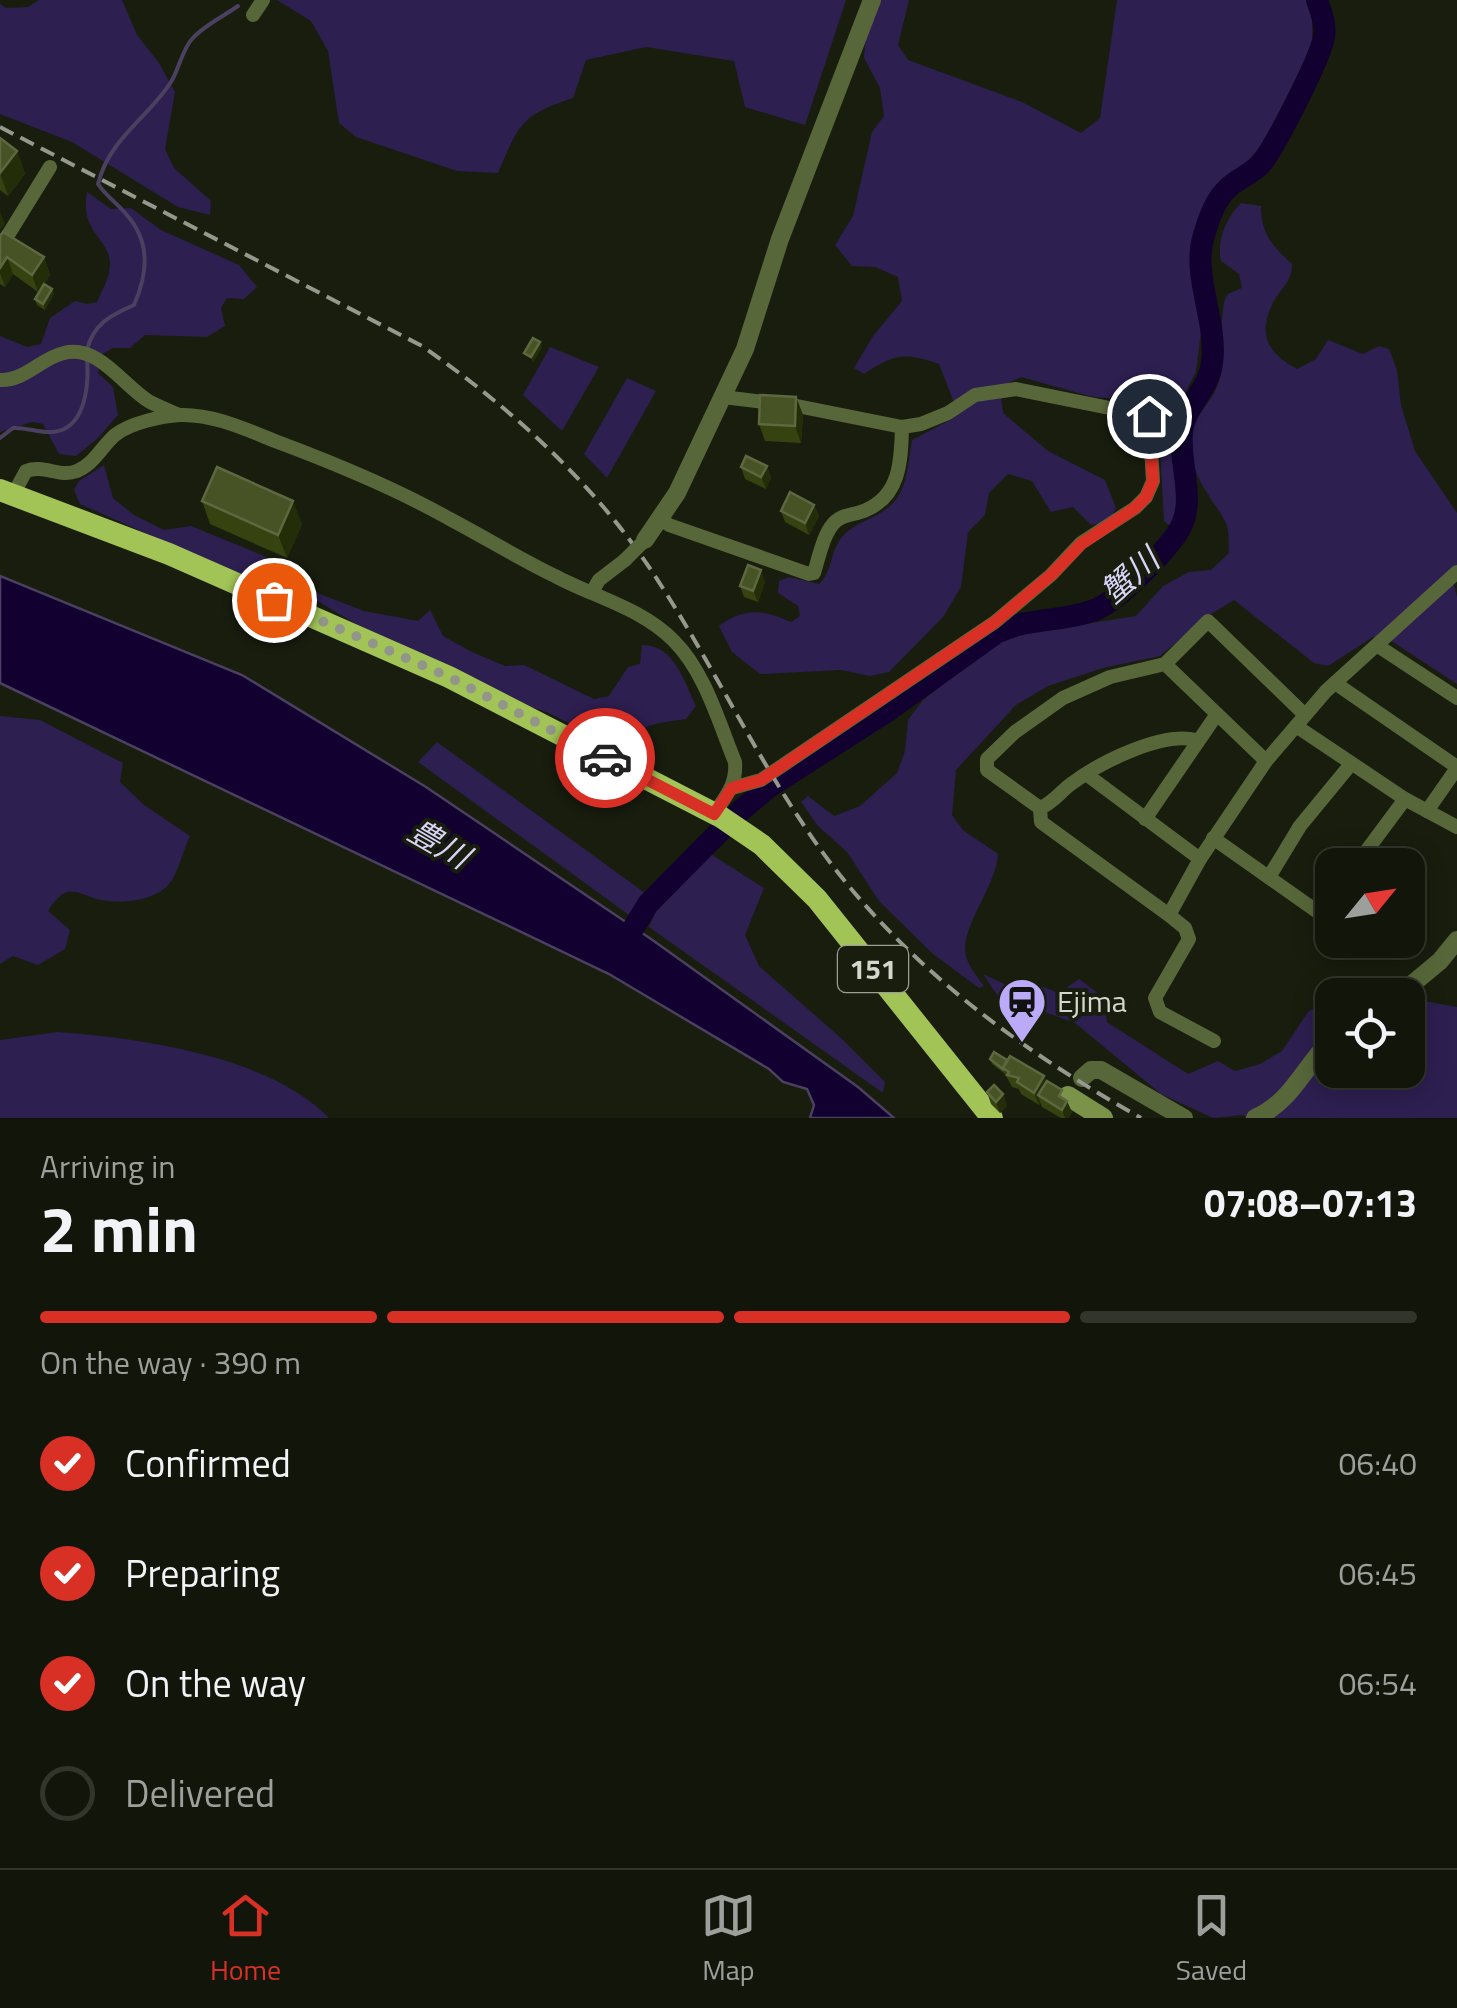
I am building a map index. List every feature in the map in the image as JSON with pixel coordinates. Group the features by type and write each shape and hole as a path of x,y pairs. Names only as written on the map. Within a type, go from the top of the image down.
{"highway":[{"name":"151","path":"7,492 169,554 449,677 742,830 817,898 992,1118"}],"main road":[{"path":"1068,1096 1103,1118"}],"street":[{"path":"253,15 263,0"},
{"path":"592,592 599,580 645,540 661,518 723,397 745,350 780,239 872,0"},
{"path":"0,248 50,168"},
{"path":"0,380 12,380 66,352 85,354 149,402 180,415 227,422 353,472 656,625 689,658 736,762 737,776 717,816"},
{"path":"723,397 902,426 935,419 990,391 1029,391 1137,412 1149,416 1153,481 1146,497 1135,508 1081,544 995,622 761,780 732,788"},
{"path":"7,492 26,471 37,467 64,474 76,472 117,432 180,415"},
{"path":"661,518 670,525 810,574 837,519 866,510 890,493 901,456 902,426"},
{"path":"1170,915 1200,859 1266,761 1335,684 1457,572"},
{"path":"1040,808 987,770 987,759 1015,732 1063,698 1110,677 1165,664 1208,621 1301,721 1351,764 1457,827"},
{"path":"1378,646 1457,698"},
{"path":"1165,664 1266,761"},
{"path":"1335,684 1457,768 1427,810"},
{"path":"1146,819 1216,714"},
{"path":"1040,808 1108,761 1154,743 1185,737 1196,740"},
{"path":"1269,877 1300,826 1351,764"},
{"path":"1086,774 1200,859"},
{"path":"1369,848 1405,799"},
{"path":"1040,808 1041,822 1185,928 1189,939 1155,998 1160,1012 1214,1042"},
{"path":"1214,838 1315,910"},
{"path":"1420,978 1457,940"},
{"path":"1254,1118 1280,1113 1315,1057"},
{"path":"1068,1096 1091,1070 1101,1070 1184,1118"}],"shaded area":[{"path":"39,0 122,0 137,35 175,92 165,149 174,168 211,201 210,215 178,207 72,142 0,114 0,4 6,8 28,7"},
{"path":"277,0 846,0 805,125 745,107 734,61 646,47 586,60 573,98 542,110 524,124 498,173 457,171 356,137 339,123 328,51 311,21"},
{"path":"878,0 909,0 898,45 908,60 1022,102 1081,133 1100,118 1117,0 1307,0 1312,11 1312,44 1264,142 1240,170 1221,183 1203,217 1194,246 1201,332 1196,372 1179,404 1174,444 1180,496 1176,518 1170,526 1164,521 1160,449 1153,411 1133,401 1089,396 1021,377 1000,387 1003,413 1048,451 1105,480 1116,508 1109,522 1091,525 1073,507 1051,512 1032,481 1008,474 989,493 985,515 968,532 961,587 943,617 889,672 870,676 841,670 760,674 732,652 719,626 746,613 763,613 791,622 800,616 798,606 778,593 779,581 789,577 819,584 844,535 896,500 906,475 912,440 954,418 953,400 939,364 900,357 864,374 854,368 873,336 902,301 898,277 875,267 852,266 835,245 853,216 872,132 884,116 880,88 864,58 866,32"},
{"path":"87,192 111,209 131,208 161,230 239,265 257,287 244,299 227,298 221,308 225,326 207,337 145,335 130,348 113,348 101,355 98,373 113,387 118,415 76,456 59,454 43,424 32,422 0,432 0,336 27,347 41,344 50,318 75,301 97,302 110,265 106,248 87,217"},
{"path":"1241,203 1261,206 1269,238 1292,264 1290,277 1268,316 1266,335 1273,351 1297,369 1316,359 1328,340 1363,354 1379,346 1389,349 1415,451 1457,513 1457,569 1452,577 1457,597 1457,684 1393,642 1373,637 1328,666 1314,663 1234,600 1160,656 1103,668 1048,686 1016,705 956,770 952,815 963,830 998,854 965,948 968,962 984,986 979,988 933,954 879,901 847,852 818,826 801,802 808,796 834,816 860,806 897,773 905,751 908,720 923,700 1004,637 1136,616 1163,586 1189,572 1211,570 1229,553 1226,523 1199,478 1190,447 1194,424 1220,378 1225,300 1228,294 1242,288 1239,274 1221,261 1220,253 1224,229"},
{"path":"550,347 599,367 562,431 523,395"},
{"path":"627,378 656,391 607,478 584,454"},
{"path":"104,465 113,498 134,515 164,530 191,526 262,555 290,570 315,592 364,611 418,621 430,610 443,636 472,652 505,666 524,665 594,699 609,696 628,667 640,664 642,645 653,646 677,666 696,706 686,719 646,727 628,744 602,740 376,636 304,593 251,580 80,504 74,490 79,481"},
{"path":"0,716 40,720 123,763 120,782 144,805 190,836 172,880 159,893 120,902 72,892 61,895 48,911 70,930 65,949 38,965 13,956 0,964"},
{"path":"437,742 645,893 629,915 418,762"},
{"path":"709,853 764,888 745,935 759,966 885,1082 883,1093 649,927 658,907"},
{"path":"983,974 1022,992 1035,984 1059,993 1079,979 1103,997 1107,1022 1188,1074 1218,1061 1235,1071 1260,1064 1282,1051 1315,1007 1315,1088 1425,1088 1425,1001 1457,1007 1457,1118 1213,1118 1161,1094 1075,1023 997,995"},
{"path":"57,1032 126,1039 238,1065 273,1079 329,1118 0,1118 0,1040"}],"water":[{"name":"豊川","path":"0,576 242,675 426,787 651,939 858,1087 894,1118 810,1118 814,1105 807,1089 783,1082 769,1069 609,974 0,683"}],"building":[{"path":"0,138 17,151 0,173"},
{"path":"3,232 44,257 32,275 7,257 0,268"},
{"path":"44,284 52,289 43,304 35,299"},
{"path":"533,338 540,342 531,357 524,353"},
{"path":"760,395 796,397 795,426 759,424"},
{"path":"746,456 767,466 761,477 741,467"},
{"path":"217,467 293,501 278,535 202,501"},
{"path":"790,492 814,505 805,523 781,511"},
{"path":"748,565 761,570 753,591 740,586"},
{"path":"994,1052 1007,1060 1004,1070 990,1059"},
{"path":"1010,1056 1044,1076 1034,1093 1017,1082 1019,1078 1007,1075 1009,1072 1003,1068"},
{"path":"1047,1081 1062,1090 1059,1096 1067,1101 1062,1110 1038,1095"},
{"path":"994,1085 1003,1094 996,1102 987,1092"}],"waterway":[{"name":"蟹川","path":"620,950 648,904 769,787 886,712 996,633 1102,606 1137,578 1176,535 1183,523 1187,498 1182,431 1212,363 1202,282 1204,235 1223,193 1264,160 1307,80 1324,37 1317,0"},
{"path":"87,350 104,322 134,305 144,270 140,236 123,210 98,184 103,168 171,82 192,39 238,6"},
{"path":"0,438 13,428 53,432 73,423 86,392 87,359"}],"railway":[{"path":"0,127 422,346 518,421 604,508 653,573 784,794 864,904 935,975 974,1007 1055,1066 1141,1118"}],"way so far":[{"path":"274,600 449,677 605,758"}],"place":[{"name":"Ejima","path":"1022,1044"}],"route":[{"path":"605,758 714,814 732,788 761,780 995,622 1081,544 1135,508 1146,497 1153,481 1149,416"}]}
